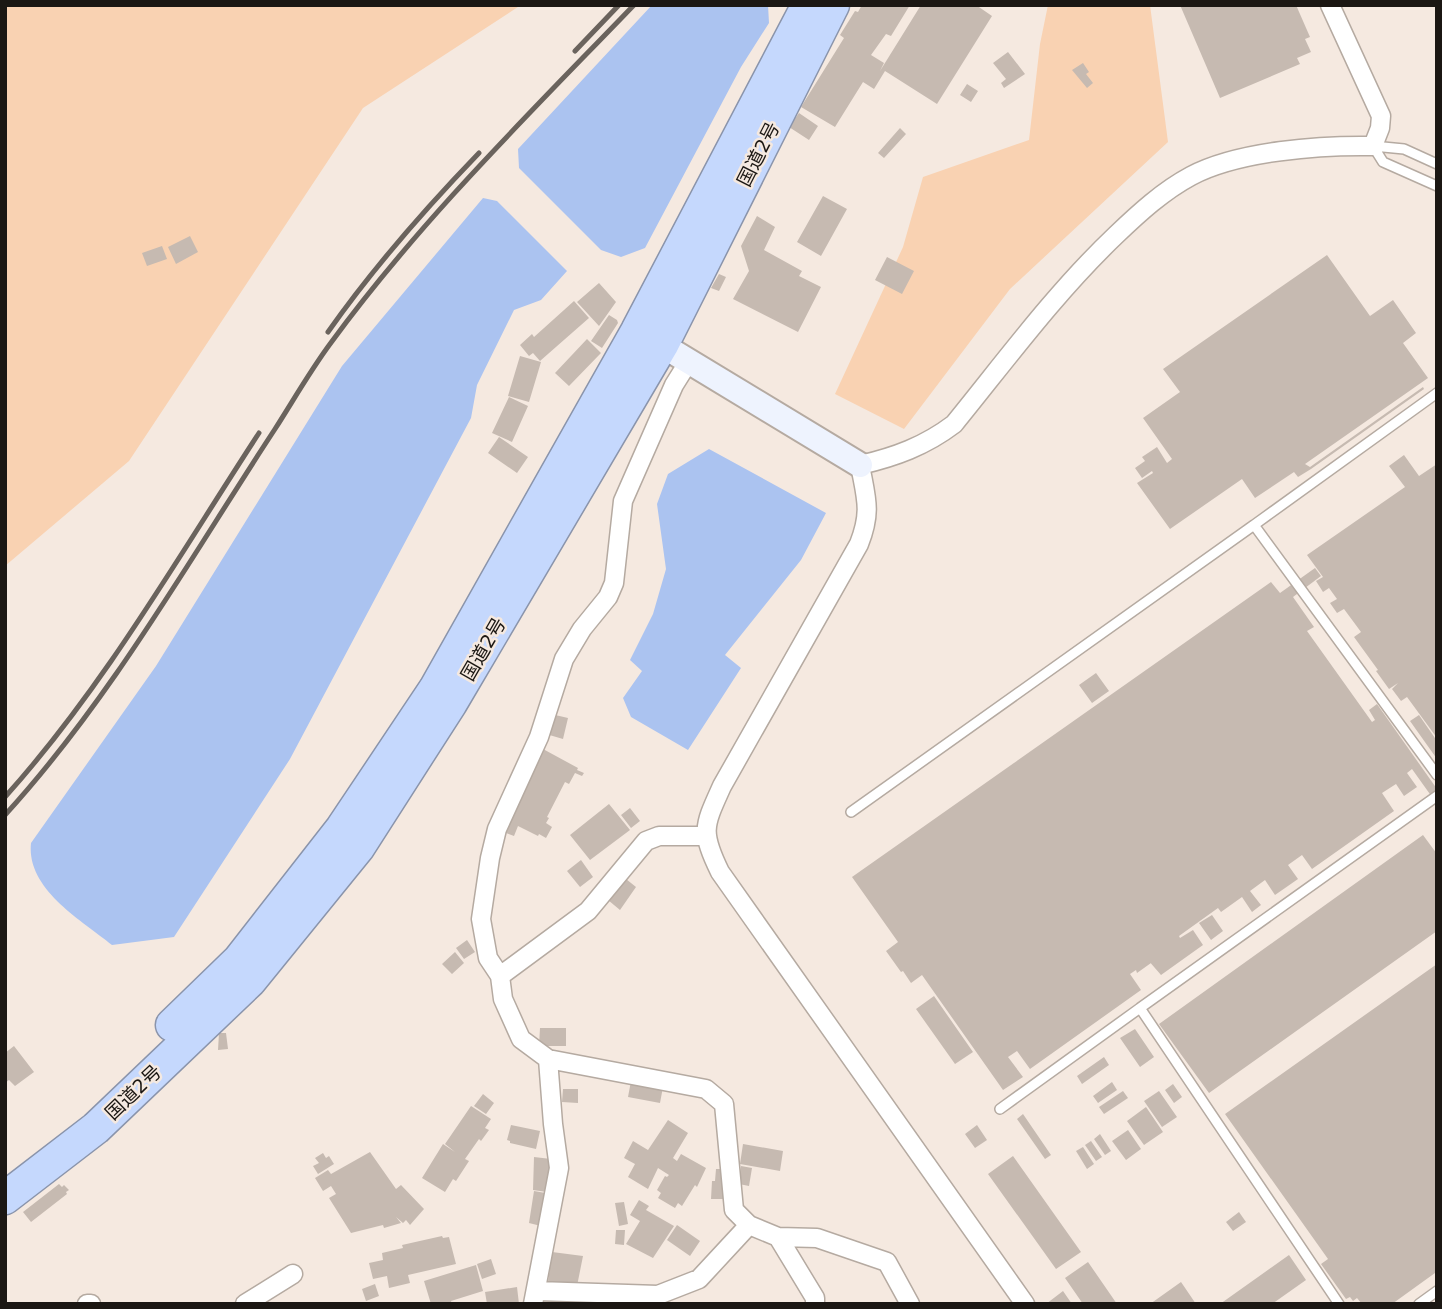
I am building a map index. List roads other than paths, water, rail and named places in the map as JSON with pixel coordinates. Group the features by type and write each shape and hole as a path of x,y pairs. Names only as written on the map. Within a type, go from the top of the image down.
{"highway":[{"name":"国道2号","path":"5,1171 88,1107 239,960 342,828 435,689 650,338 808,5"},
{"name":"国道2号","path":"5,1198 96,1128 250,981 358,848 451,703 833,5"}],"street":[{"path":"650,338 860,465 901,454 933,440 954,424 1079,270 1146,206 1192,175 1224,163 1322,145 1373,146 1380,128 1381,116 1330,5"},
{"path":"689,361 674,385 623,501 614,583 608,597 582,629 564,659 539,737 497,829 481,919 488,958 500,976 503,999 521,1039 548,1059 706,1089 724,1104 734,1210 749,1225 778,1237 817,1238 887,1262 910,1304"},
{"path":"860,465 867,505 867,524 859,544 722,786 706,820 706,836 709,850 720,872 1025,1304"},
{"path":"500,976 588,911 646,841 659,836 706,836"},
{"path":"548,1059 559,1168 535,1297 658,1295 699,1279 749,1225"},
{"path":"778,1237 815,1298 815,1304"},
{"path":"245,1304 293,1274"}],"lane":[{"path":"1373,146 1404,149 1437,164"},
{"path":"1373,146 1382,162 1437,186"},
{"path":"851,812 1437,393"},
{"path":"1254,525 1437,775"},
{"path":"1000,1109 1437,796"},
{"path":"1140,1008 1339,1304"},
{"path":"1419,1304 1437,1291"}],"water":[{"path":"652,5 768,5 769,23 741,67 645,248 621,257 601,250 519,168 518,149"},
{"path":"483,198 497,201 567,271 541,300 514,310 477,385 471,418 290,759 174,937 112,945 71,914 46,889 32,860 31,843 156,666 342,366"},
{"path":"709,449 826,513 801,560 725,655 741,668 688,750 631,717 623,698 642,671 630,660 653,614 666,569 657,504 668,474"}],"railway":[{"path":"575,51 619,5"},
{"path":"5,815 80,724 148,628 316,365 364,299 476,170 634,5"},
{"path":"328,332 400,239 479,153"},
{"path":"5,797 41,755 108,666 259,433"}]}
